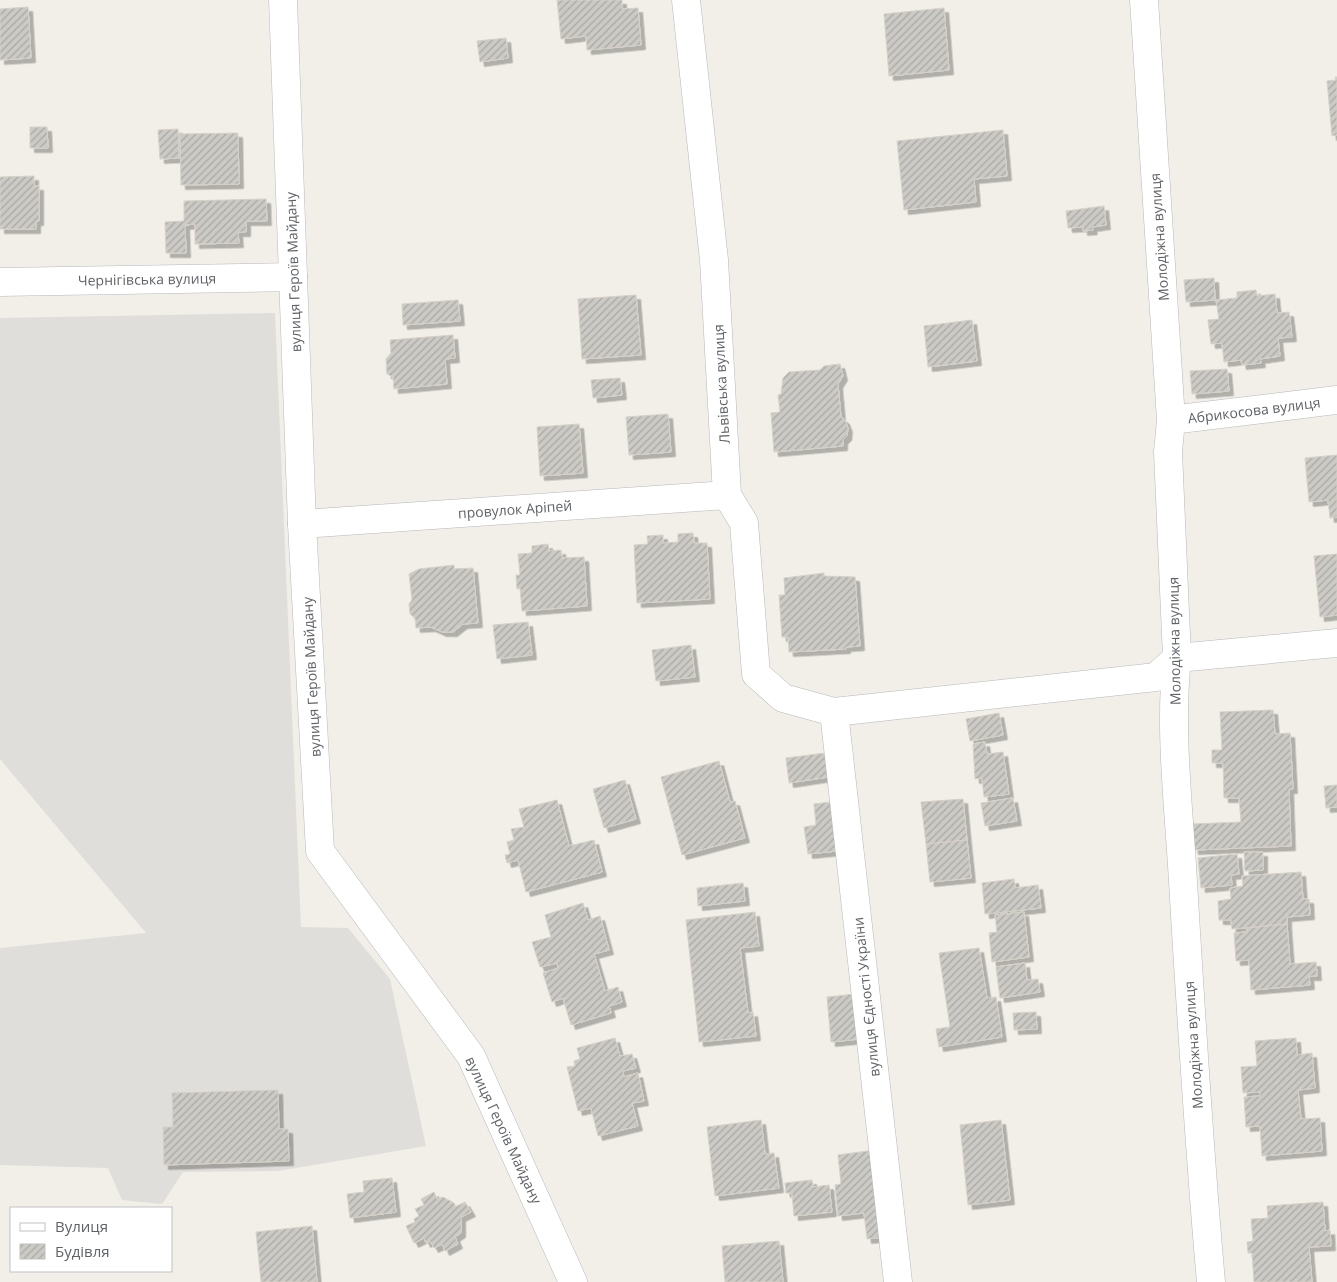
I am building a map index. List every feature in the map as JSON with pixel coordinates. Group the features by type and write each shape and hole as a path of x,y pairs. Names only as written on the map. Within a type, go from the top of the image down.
{"street":[{"name":"вулиця Героїв Майдану","path":"283,0 302,524 320,851 471,1056 573,1282"},
{"name":"Львівська вулиця","path":"686,0 714,260 727,495 744,523 756,674 783,698 834,712"},
{"name":"Молодіжна вулиця","path":"1144,0 1171,420 1168,452 1176,658 1174,686 1176,760 1194,1076 1211,1282"},
{"name":"Чернігівська вулиця","path":"0,282 293,277"},
{"name":"Абрикосова вулиця","path":"1171,420 1337,400"},
{"name":"провулок Аріпей","path":"302,524 727,495"},
{"path":"834,712 1156,676 1176,658 1337,643"},
{"name":"вулиця Єдності України","path":"834,712 898,1282"}],"shaded area":[{"path":"275,313 301,927 348,928 390,979 426,1146 278,1171 183,1172 162,1204 122,1200 108,1168 0,1165 0,948 146,933 0,759 0,318"}],"building":[{"path":"557,0 622,0 622,9 638,8 641,45 587,50 586,36 561,39"},
{"path":"28,7 31,58 0,60 0,9"},
{"path":"944,8 949,70 889,76 884,14"},
{"path":"506,38 508,58 480,62 477,41"},
{"path":"1335,77 1337,77 1337,135 1332,136 1327,81 1336,80"},
{"path":"30,127 47,127 48,148 30,148"},
{"path":"178,129 179,158 160,159 158,130"},
{"path":"1003,130 1007,176 974,179 976,202 904,210 897,141"},
{"path":"238,133 239,184 181,185 180,134"},
{"path":"34,176 34,186 39,186 39,221 36,221 36,229 0,229 0,177"},
{"path":"266,199 267,221 246,221 246,232 238,232 239,243 195,244 195,224 185,225 186,253 166,253 165,222 184,221 184,201"},
{"path":"1104,206 1106,225 1092,227 1093,230 1083,231 1083,227 1068,228 1066,211"},
{"path":"1214,278 1215,300 1186,302 1184,280"},
{"path":"1256,290 1257,296 1275,294 1277,313 1289,312 1292,337 1278,338 1280,356 1260,359 1261,363 1242,365 1241,360 1224,362 1222,343 1211,344 1208,320 1219,319 1216,300 1237,298 1237,292"},
{"path":"636,295 641,355 582,359 578,299"},
{"path":"458,300 460,321 403,325 402,304"},
{"path":"972,320 977,361 928,367 924,326"},
{"path":"453,335 455,358 445,359 447,384 394,389 393,377 387,374 386,359 391,353 390,340"},
{"path":"840,364 843,376 838,384 841,417 845,420 848,428 847,436 843,440 843,446 774,452 771,413 780,412 778,395 781,394 783,378 789,372 820,370 824,366"},
{"path":"1227,369 1229,391 1192,394 1190,371"},
{"path":"620,378 622,395 593,398 591,380"},
{"path":"668,414 671,452 629,455 626,417"},
{"path":"579,424 583,473 540,476 537,427"},
{"path":"1337,455 1337,517 1330,518 1328,500 1309,502 1305,458"},
{"path":"693,533 694,543 707,543 710,599 637,603 634,545 648,544 647,536 663,535 663,543 678,542 678,534"},
{"path":"548,544 549,551 561,550 562,558 584,557 587,606 522,611 520,588 517,589 516,575 520,575 518,554 532,553 532,546"},
{"path":"1337,554 1337,615 1320,617 1314,556"},
{"path":"454,565 454,569 473,568 478,623 463,624 453,632 442,632 431,627 416,628 415,618 410,614 409,604 412,600 409,574 419,569"},
{"path":"824,573 824,576 855,577 860,646 846,647 846,649 789,652 788,637 782,637 779,595 785,595 784,578"},
{"path":"528,622 532,655 497,659 493,625"},
{"path":"691,645 695,677 656,681 652,650"},
{"path":"1273,710 1275,734 1290,733 1293,789 1289,789 1291,846 1194,850 1192,824 1241,822 1239,798 1224,798 1223,763 1212,763 1212,750 1222,750 1220,712"},
{"path":"999,713 1003,735 970,741 966,719"},
{"path":"985,742 987,754 1003,752 1009,794 984,797 982,778 975,779 973,744"},
{"path":"825,753 828,777 789,783 786,758"},
{"path":"719,761 730,802 735,801 745,838 682,855 661,777"},
{"path":"625,780 636,819 604,828 593,789"},
{"path":"1337,785 1337,807 1326,808 1324,786"},
{"path":"1013,798 1017,821 985,826 981,803"},
{"path":"963,799 967,840 926,844 921,802"},
{"path":"557,800 569,846 594,840 602,872 526,892 518,860 507,863 505,855 510,854 507,842 514,840 511,829 524,827 519,809"},
{"path":"831,802 837,851 808,854 804,827 816,825 814,804"},
{"path":"967,840 971,878 930,882 926,844"},
{"path":"1244,852 1263,852 1263,870 1245,871"},
{"path":"1237,854 1239,874 1231,875 1232,885 1201,888 1198,858"},
{"path":"1301,872 1303,899 1309,899 1310,915 1287,917 1287,924 1232,929 1231,920 1219,920 1218,901 1231,899 1230,888 1243,886 1242,876"},
{"path":"1014,879 1015,888 1038,885 1041,908 985,914 982,883"},
{"path":"743,883 745,901 698,906 697,888"},
{"path":"583,903 588,920 600,916 609,950 594,954 605,991 618,987 622,1002 609,1006 611,1013 571,1025 563,998 552,1002 543,973 558,968 557,963 540,967 532,942 551,937 545,915"},
{"path":"755,912 759,946 740,948 748,1013 753,1012 756,1036 699,1042 686,920"},
{"path":"1024,912 1029,957 992,962 989,933 997,932 995,915"},
{"path":"1287,924 1290,964 1316,962 1317,976 1309,976 1310,985 1251,990 1249,960 1236,961 1234,933 1247,932 1247,928"},
{"path":"979,948 987,998 996,997 1002,1037 939,1047 936,1029 950,1027 939,953"},
{"path":"1025,963 1027,980 1038,979 1040,992 1000,998 996,967"},
{"path":"855,994 860,1039 831,1042 827,997"},
{"path":"1036,1012 1037,1029 1014,1030 1013,1013"},
{"path":"615,1038 620,1056 632,1054 636,1068 623,1071 624,1077 638,1073 644,1101 632,1103 638,1126 598,1136 591,1108 578,1111 567,1067 575,1066 574,1061 580,1059 577,1048"},
{"path":"1296,1038 1297,1055 1312,1053 1315,1088 1298,1090 1301,1119 1320,1118 1322,1151 1262,1156 1260,1126 1246,1127 1244,1097 1260,1096 1260,1092 1243,1093 1241,1067 1257,1066 1255,1041"},
{"path":"278,1090 279,1129 288,1129 289,1161 164,1165 163,1127 173,1127 172,1093"},
{"path":"761,1120 765,1154 774,1153 779,1188 715,1196 707,1127"},
{"path":"1001,1120 1010,1200 968,1205 960,1125"},
{"path":"875,1150 885,1237 867,1239 864,1213 838,1216 835,1185 841,1184 838,1155"},
{"path":"392,1178 396,1212 350,1218 347,1194 364,1192 363,1181"},
{"path":"812,1180 813,1187 829,1185 832,1212 794,1216 792,1193 786,1193 785,1183"},
{"path":"434,1192 437,1199 443,1197 454,1203 455,1207 465,1202 471,1212 461,1217 461,1233 455,1237 458,1244 445,1251 442,1244 434,1248 430,1241 426,1243 424,1238 414,1243 406,1226 415,1222 414,1219 419,1216 415,1209 424,1205 421,1199"},
{"path":"1323,1202 1325,1231 1330,1230 1331,1246 1309,1247 1312,1282 1254,1282 1252,1253 1248,1253 1247,1242 1253,1241 1251,1219 1268,1218 1267,1206"},
{"path":"312,1226 317,1282 261,1282 256,1232"},
{"path":"779,1241 783,1282 725,1282 722,1246"}]}
